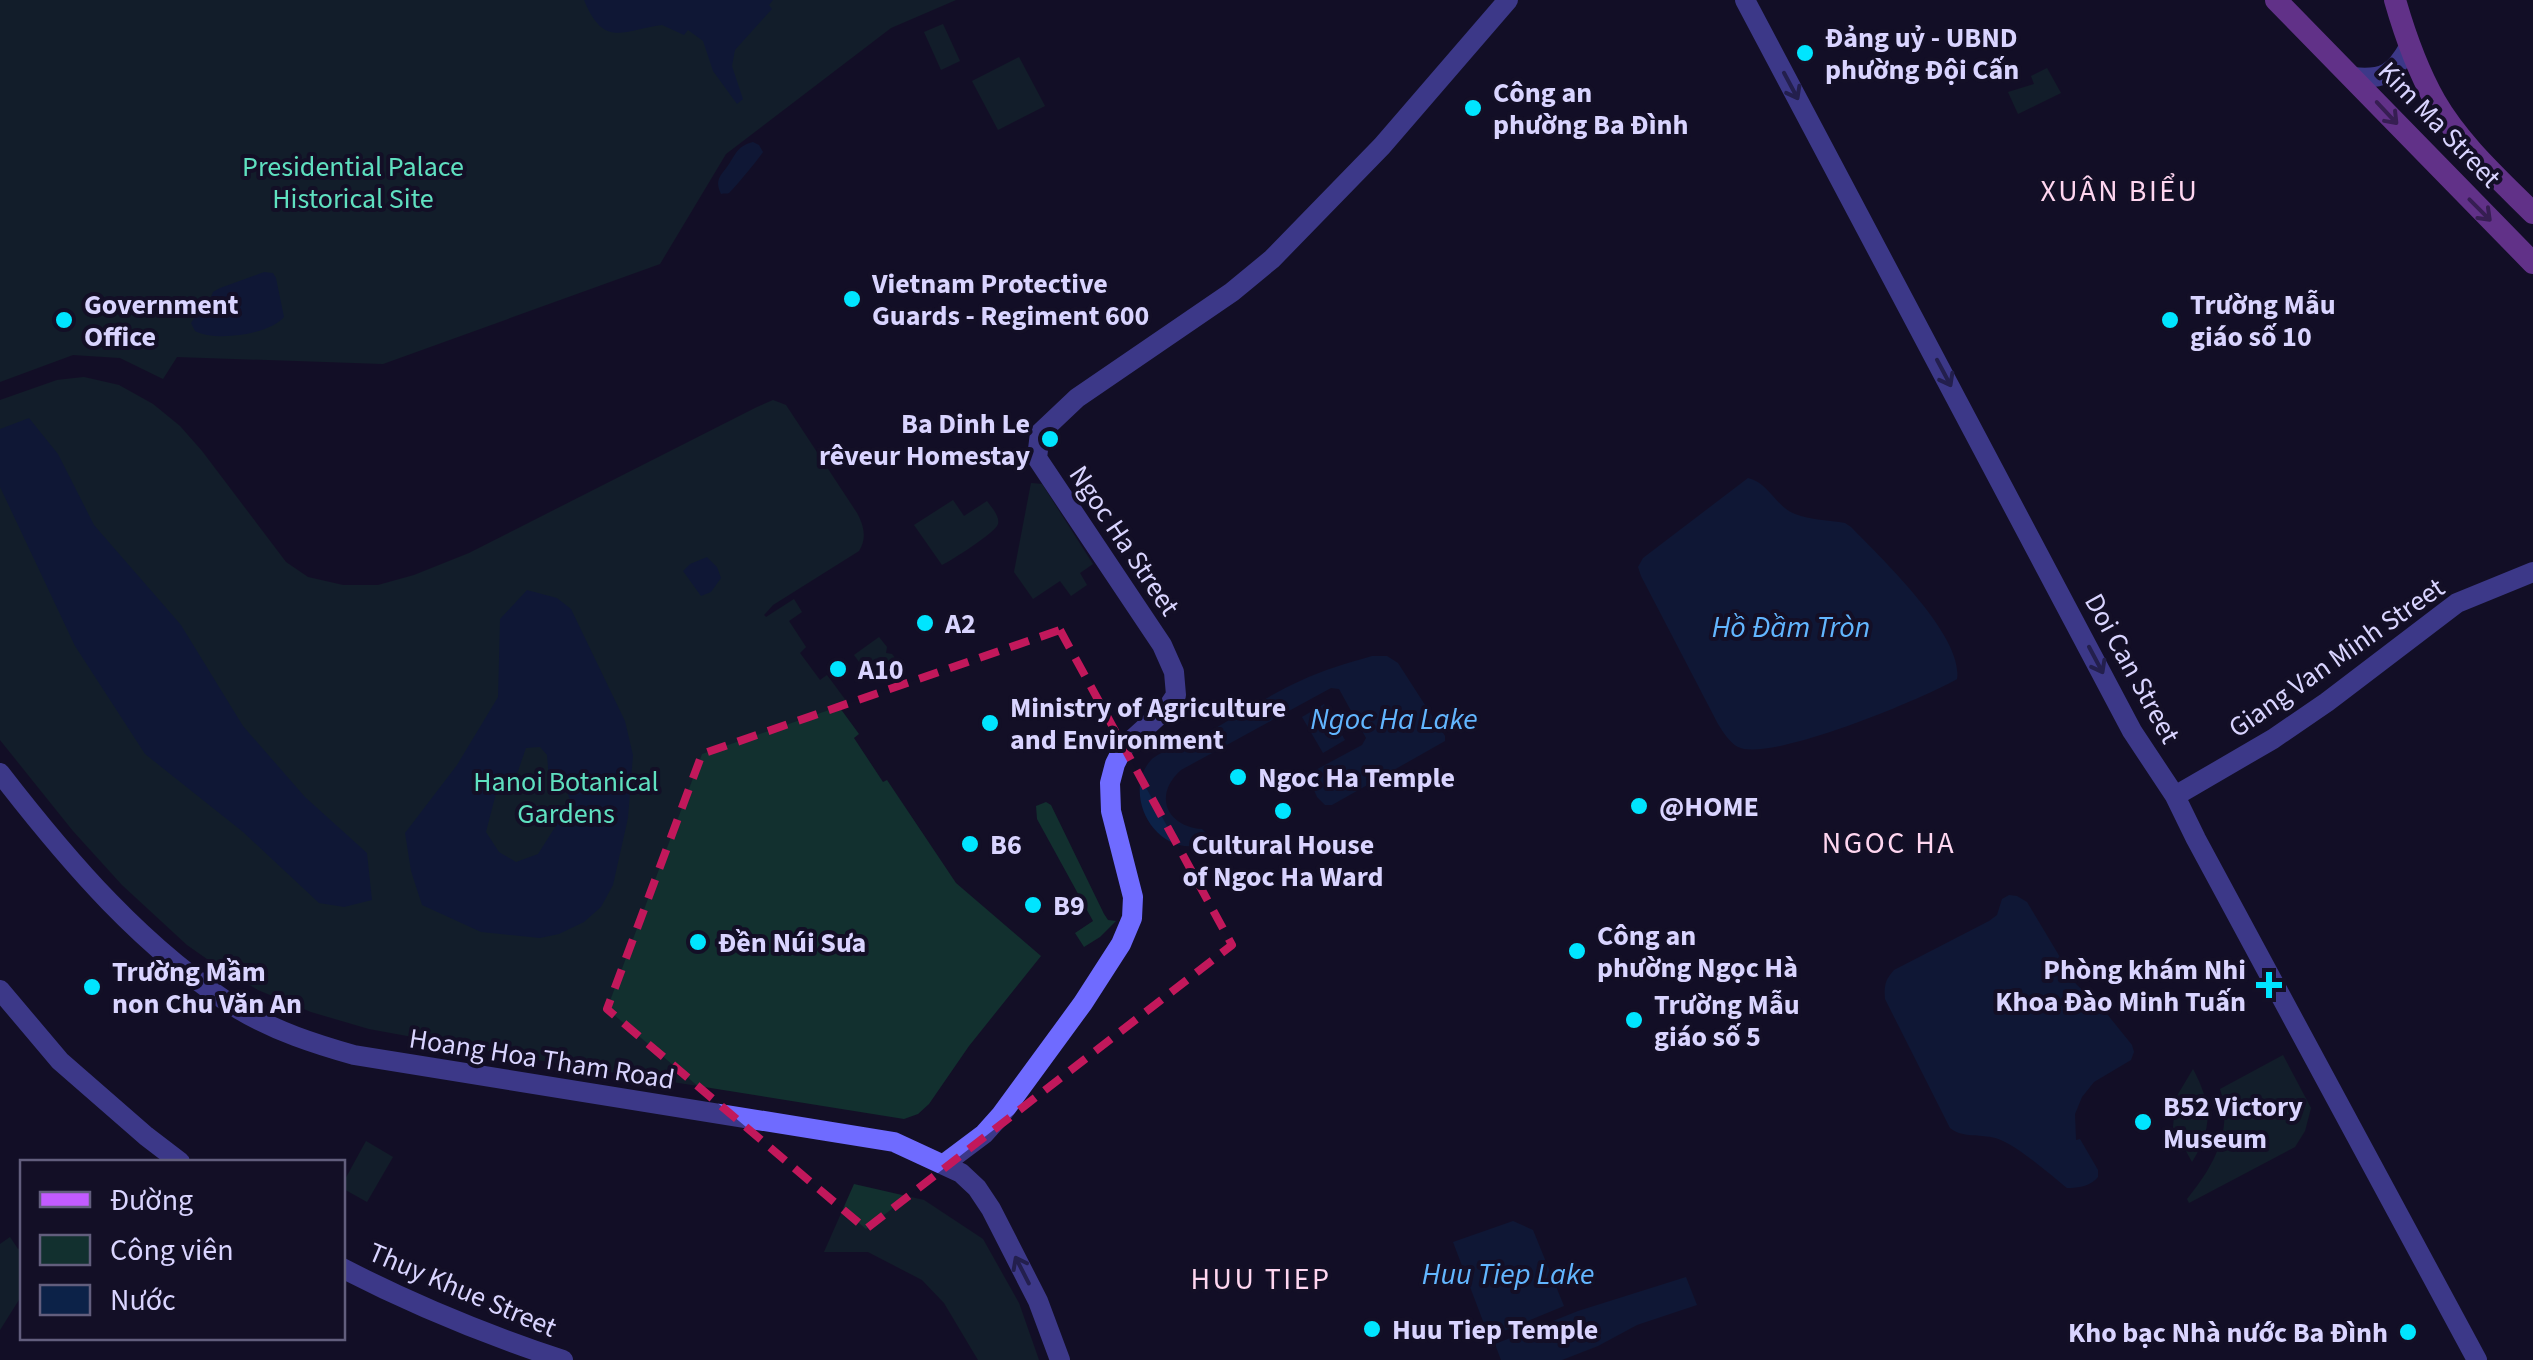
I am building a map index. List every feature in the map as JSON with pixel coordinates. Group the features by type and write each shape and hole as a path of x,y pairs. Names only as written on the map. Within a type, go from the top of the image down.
{"main road":[{"name":"Kim Ma Street","path":"2276,0 2533,262"},
{"name":"Kim Ma Street","path":"2395,0 2409,47 2436,103 2456,131 2533,212"},
{"path":"2427,157 2456,131"}],"street":[{"name":"Ngoc Ha Street","path":"944,1164 984,1134 1001,1115 1121,944 1132,918 1134,897 1112,811 1110,783 1123,748 1176,696 1174,672 1162,645 1037,458 1040,433 1077,398 1256,275 1382,146 1508,0"},
{"name":"Doi Can Street","path":"1745,0 2132,731 2175,796 2477,1360"},
{"path":"2350,74 2374,79 2385,75 2395,68 2409,47"},
{"name":"Giang Van Minh Street","path":"2175,796 2273,739 2457,603 2533,572"},
{"name":"Hoang Hoa Tham Road","path":"0,773 49,836 149,939 184,970 242,1011 285,1032 354,1055 894,1142 961,1173 991,1209 1038,1301 1060,1360"},
{"path":"0,990 60,1061 177,1160"},
{"name":"Thuy Khue Street","path":"345,1270 505,1341 563,1360"}],"highlighted area":[{"path":"1060,630 1232,945 866,1229 607,1009 702,754"}],"green space":[{"name":"Presidential Palace Historical Site","path":"0,0 956,0 891,28 726,154 660,264 383,364 177,357 163,379 120,358 73,355 0,382"},
{"path":"943,24 960,61 941,70 924,32"},
{"path":"1019,57 1045,106 998,130 972,81"},
{"path":"2047,68 2061,93 2018,114 2008,92 2034,84 2031,76"},
{"name":"Hanoi Botanical Gardens","path":"84,377 119,385 153,404 202,451 286,562 308,577 343,585 378,585 469,553 757,407 773,400 786,405 857,513 864,537 859,551 773,605 764,615 794,599 802,612 789,621 806,647 800,653 820,680 827,675 847,702 840,708 859,734 854,738 883,782 887,780 956,883 1041,956 969,1046 929,1104 904,1119 369,1029 311,1012 258,990 217,966 187,945 122,885 0,740 0,400 57,380"},
{"path":"1031,483 1042,484 1093,564 1080,573 1087,585 1071,596 1060,581 1033,599 1014,572"},
{"path":"953,500 964,516 987,501 998,524 982,540 942,565 914,525"},
{"path":"879,637 887,647 886,653 899,663 874,682 854,655"},
{"path":"1046,802 1051,805 1104,914 1108,920 1116,921 1084,947 1075,933 1093,921 1037,819 1036,806"},
{"path":"2283,1055 2311,1108 2305,1131 2295,1147 2189,1203 2187,1199 2213,1161 2223,1134 2220,1089"},
{"path":"2193,1069 2204,1093 2208,1115 2204,1137 2192,1162 2173,1127 2171,1106"},
{"path":"366,1141 393,1157 367,1202 345,1190 345,1179"},
{"path":"854,1184 924,1200 983,1239 1019,1303 1039,1360 978,1360 944,1303 922,1280 868,1252 824,1252"},
{"path":"10,1237 20,1248 20,1298 0,1330 0,1244"}],"water":[{"path":"584,0 773,0 769,5 772,9 735,50 732,66 743,99 737,104 713,71 703,41 688,30 684,35 662,25 607,31 591,15"},
{"path":"753,142 763,152 731,191 721,194 721,175 738,150"},
{"path":"264,272 273,273 276,278 284,317 277,323 241,335 215,336 195,331 191,323 207,307 213,292"},
{"path":"29,418 58,454 94,525 181,625 243,726 305,797 367,853 372,900 344,907 319,903 243,832 145,754 75,646 0,487 0,429"},
{"name":"Hồ Đầm Tròn","path":"1748,478 1795,514 1851,527 1934,620 1956,661 1957,679 1914,700 1812,738 1755,749 1732,743 1718,724 1638,567 1643,558"},
{"path":"707,557 721,578 711,592 701,596 683,571"},
{"path":"527,590 557,598 571,609 625,721 633,755 628,818 613,885 601,907 584,922 540,938 481,932 422,905 405,833 457,765 498,697 500,619","holes":["540,747 547,755 549,780 566,790 571,802 538,854 516,862 499,852 486,832 500,778 517,774 526,748"]},
{"name":"Ngoc Ha Lake","path":"1372,656 1387,656 1398,663 1445,741 1332,805 1325,805 1308,776 1362,745 1366,738 1339,689 1331,688 1181,770 1172,780 1166,799 1172,816 1202,829 1207,839 1204,844 1186,846 1158,833 1148,820 1140,789 1151,760 1300,681"},
{"path":"1324,704 1345,740 1323,753 1302,717"},
{"path":"2009,895 2027,902 2076,984 2107,1014 2134,1052 2131,1060 2094,1082 2075,1114 2076,1140 2080,1139 2098,1170 2098,1177 2084,1186 2067,1188 2003,1141 1950,1128 1885,999 1886,983 1894,970 1989,921 1997,915 2002,899"},
{"name":"Huu Tiep Lake","path":"1513,1221 1533,1230 1564,1306 1489,1337 1453,1242"},
{"name":"Huu Tiep Lake","path":"1686,1277 1697,1305 1637,1325 1562,1360 1501,1360 1495,1344 1578,1311"}],"place":[{"name":"Đảng uỷ - UBND phường Đội Cấn","path":"1805,53"},
{"name":"Công an phường Ba Đình","path":"1473,108"},
{"name":"Vietnam Protective Guards - Regiment 600","path":"852,299"},
{"name":"Government Office","path":"64,320"},
{"name":"Trường Mẫu giáo số 10","path":"2170,320"},
{"name":"Ba Dinh Le rêveur Homestay","path":"1050,439"},
{"name":"A2","path":"925,623"},
{"name":"A10","path":"838,669"},
{"name":"Ministry of Agriculture and Environment","path":"990,723"},
{"name":"Ngoc Ha Temple","path":"1238,777"},
{"name":"@HOME","path":"1639,806"},
{"name":"Cultural House of Ngoc Ha Ward","path":"1283,811"},
{"name":"B6","path":"970,844"},
{"name":"B9","path":"1033,905"},
{"name":"Đền Núi Sưa","path":"698,942"},
{"name":"Công an phường Ngọc Hà","path":"1577,951"},
{"name":"Phòng khám Nhi Khoa Đào Minh Tuấn","path":"2269,985"},
{"name":"Trường Mầm non Chu Văn An","path":"92,987"},
{"name":"Trường Mẫu giáo số 5","path":"1634,1020"},
{"name":"B52 Victory Museum","path":"2143,1122"},
{"name":"Huu Tiep Temple","path":"1372,1329"},
{"name":"Kho bạc Nhà nước Ba Đình","path":"2408,1332"}],"district":[{"name":"XUÂN BIỂU","path":"2120,191"},
{"name":"NGOC HA","path":"1889,843"},
{"name":"HUU TIEP","path":"1261,1279"}]}
